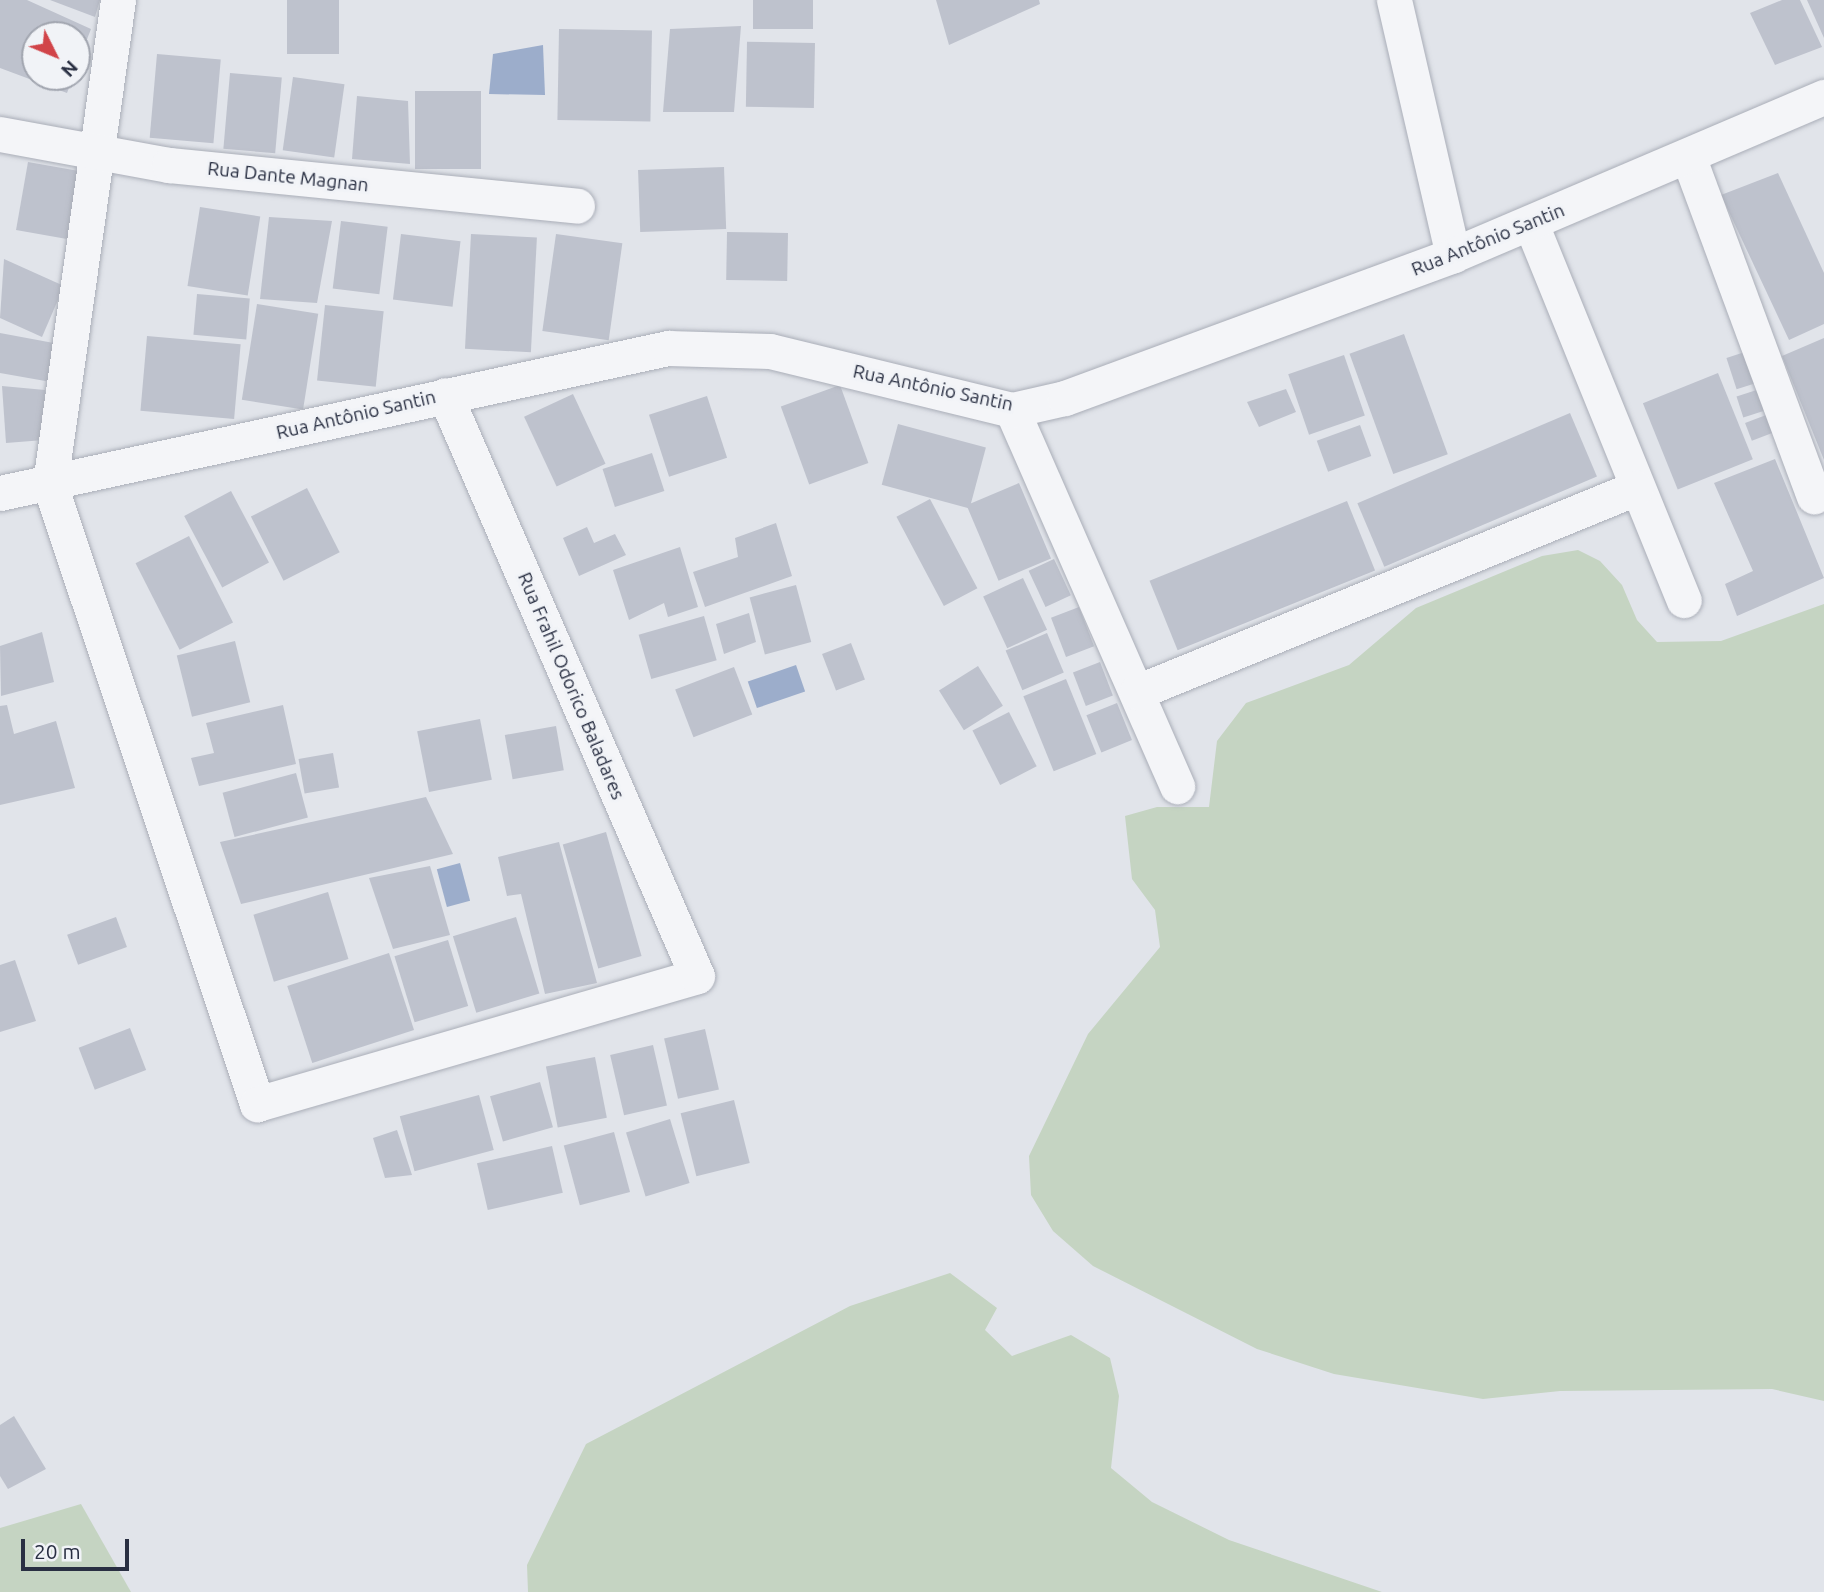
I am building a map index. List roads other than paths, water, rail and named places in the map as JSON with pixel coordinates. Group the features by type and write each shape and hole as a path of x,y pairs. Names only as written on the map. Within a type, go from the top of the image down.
{"street":[{"path":"50,485 118,0"},
{"path":"1394,0 1453,255"},
{"name":"Rua Antônio Santin","path":"0,493 50,485 445,395 668,348 770,351 1012,410 1065,398 1453,255 1824,97"},
{"name":"Rua Dante Magnan","path":"0,134 97,154 578,206"},
{"path":"1688,156 1814,496"},
{"path":"1531,224 1636,488 1684,600"},
{"name":"Rua Frahil Odorico Baladares","path":"50,485 257,1104 697,976 445,395"},
{"path":"1012,410 1177,786"},
{"path":"1137,692 1636,488"}],"water":[{"path":"543,45 545,95 489,94 493,54"},
{"path":"796,665 805,691 757,708 748,682"},
{"path":"460,863 470,901 447,907 437,869"}]}
